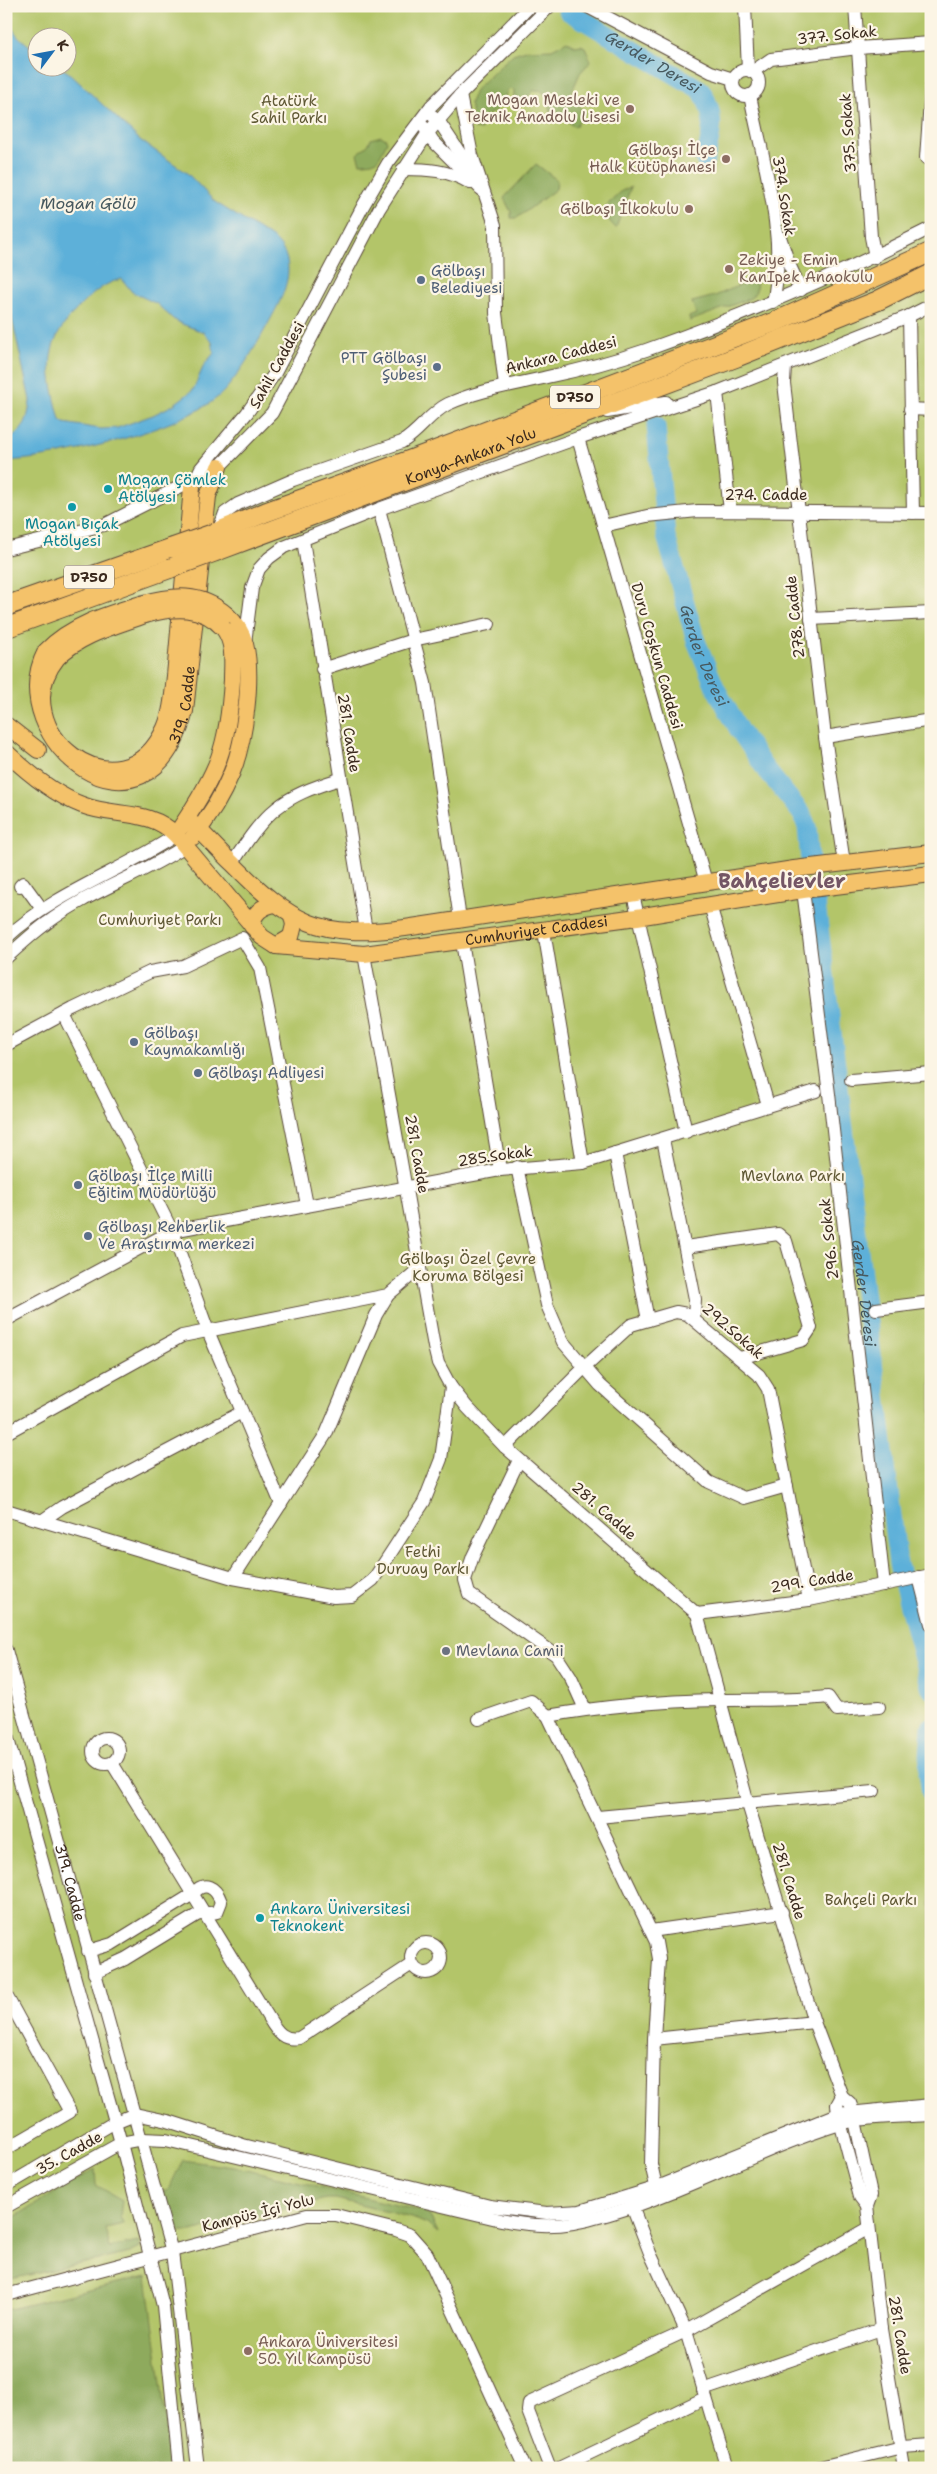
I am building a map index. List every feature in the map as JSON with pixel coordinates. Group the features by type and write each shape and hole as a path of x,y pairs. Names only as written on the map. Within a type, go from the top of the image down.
{"highway":[{"name":"D750","path":"6,606 172,548 217,539 266,512 413,459 777,321 931,252"},
{"name":"Konya-Ankara Yolu","path":"6,628 171,568 217,539 575,418 778,341 876,301 931,274"}],"main road":[{"name":"319. Cadde","path":"26,720 38,744 67,770 104,781 135,778 154,765 178,735 186,702 208,496 219,467"},
{"name":"319. Cadde","path":"181,841 193,824 224,790 241,744 248,675 245,644 240,629 226,622 210,603 190,596 170,597 77,643 58,657 43,675 37,696 37,705 43,727 61,751 82,764 113,769 132,765 148,752 166,726 172,703 175,676 194,483"},
{"name":"319. Cadde","path":"24,702 27,681 31,670 54,644 83,625 143,610"},
{"name":"319. Cadde","path":"193,824 227,735 232,647 226,622"},
{"path":"6,725 34,748 46,753"},
{"path":"6,752 27,771 69,799 92,808 144,816 162,823 181,841 252,926 270,942 291,937 294,925 292,916"},
{"name":"Cumhuriyet Caddesi","path":"193,824 275,904 292,916 331,930 366,931 460,920 706,882 931,853"},
{"name":"Cumhuriyet Caddesi","path":"270,942 364,954 637,918 803,890 931,875"},
{"path":"252,926 254,918 261,908 275,904"}],"street":[{"path":"194,483 201,468 247,413 275,373 366,199 388,163 428,110 530,6"},
{"name":"Sahil Caddesi","path":"6,549 104,525 194,483 219,467 272,413 378,209 427,134 460,95 550,6"},
{"path":"586,6 711,72 734,79"},
{"path":"745,6 750,71 757,78 758,86 750,95 738,93 733,86 734,79 740,71 750,71"},
{"name":"375. Sokak","path":"855,6 871,228 875,257"},
{"name":"377. Sokak","path":"750,71 771,59 858,48 931,43"},
{"path":"926,158 931,88"},
{"path":"460,95 468,138 492,213 496,235 496,313 505,386"},
{"name":"374. Sokak","path":"750,95 773,211 776,278 773,302"},
{"path":"428,110 441,118 485,192"},
{"path":"428,110 424,129 427,134 485,192"},
{"path":"403,169 425,169 451,174 485,192"},
{"path":"773,211 787,258 801,290"},
{"name":"Ankara Caddesi","path":"217,539 225,513 238,504 293,480 402,442 416,433 431,416 448,404 505,386 644,351 801,290 875,257 931,228"},
{"path":"303,540 379,509 578,438 713,394 909,316 931,305"},
{"path":"909,316 913,514"},
{"name":"278. Cadde","path":"785,366 784,383 825,737 844,863"},
{"path":"575,418 713,394"},
{"path":"713,394 730,511"},
{"path":"910,409 931,410"},
{"name":"Duru Coşkun Caddesi","path":"578,438 706,882"},
{"path":"379,509 425,682 460,920"},
{"name":"274. Cadde","path":"603,526 664,515 730,511 931,514"},
{"name":"319. Cadde","path":"245,644 252,588 259,569 269,558 284,547 303,540"},
{"name":"281. Cadde","path":"303,540 322,669 366,931"},
{"path":"811,619 931,612"},
{"path":"322,669 413,640 489,624"},
{"path":"825,737 931,720"},
{"path":"232,864 247,841 271,812 295,795 340,779"},
{"name":"319. Cadde","path":"6,938 42,909 152,852 181,841"},
{"name":"319. Cadde","path":"6,958 47,922 158,864 181,841"},
{"path":"20,886 23,883 42,909"},
{"name":"296. Sokak","path":"803,890 890,1584"},
{"path":"633,894 686,1132"},
{"path":"710,905 768,1105"},
{"path":"544,931 583,1162"},
{"path":"6,1045 150,972 183,966 242,938 260,968 307,1205"},
{"path":"251,953 270,942"},
{"path":"462,942 500,1170"},
{"name":"281. Cadde","path":"364,954 438,1363 451,1387 467,1407 519,1460 697,1614 748,1804 814,2022 842,2096 850,2103 854,2117"},
{"path":"64,1014 172,1231 208,1331 281,1504"},
{"path":"851,1080 931,1072"},
{"name":"285.Sokak","path":"6,1320 172,1231 517,1167 583,1162 816,1091"},
{"path":"663,1139 695,1299 694,1319"},
{"path":"615,1153 648,1320"},
{"path":"517,1167 547,1305 563,1342 584,1367 600,1385 709,1482 744,1498 787,1486"},
{"path":"685,1247 778,1234 786,1241 811,1328 810,1333 803,1340 740,1358"},
{"path":"234,1578 326,1434 376,1315 388,1295 420,1268"},
{"path":"6,1433 182,1336 388,1295"},
{"path":"876,1308 931,1302"},
{"name":"292.Sokak","path":"506,1447 584,1367 631,1325 676,1312 687,1314 740,1358 759,1376 768,1389 809,1600"},
{"path":"6,1510 234,1578 334,1597 352,1596 373,1580 424,1502 441,1459 451,1387"},
{"path":"43,1520 62,1507 242,1412"},
{"path":"519,1460 473,1556 465,1580 469,1594 556,1654 571,1678 585,1709"},
{"path":"922,1577 931,1624"},
{"name":"299. Cadde","path":"697,1614 809,1600 922,1577"},
{"name":"319. Cadde","path":"6,1650 172,2252 198,2468"},
{"path":"548,1716 585,1709 720,1700 788,1701 828,1697 837,1710 879,1706"},
{"path":"479,1719 531,1701 548,1716 651,1931 659,1959 654,2039 651,2164 657,2193"},
{"name":"319. Cadde","path":"6,1732 121,2143 163,2306 179,2468"},
{"path":"112,1763 283,2037 291,2040 299,2038 412,1964"},
{"path":"598,1817 874,1792"},
{"path":"88,1951 112,1944 192,1894 200,1886 205,1885 213,1888 219,1896 221,1902 217,1912 210,1914 204,1912 125,1959 94,1973"},
{"path":"651,1931 782,1912"},
{"path":"6,1995 70,2112 6,2149"},
{"path":"654,2039 814,2022"},
{"path":"842,2096 837,2104 840,2119 860,2197 867,2206"},
{"path":"135,2114 168,2121 242,2144 490,2206 529,2212 561,2213 630,2201 657,2193 840,2119 931,2105"},
{"name":"35. Cadde","path":"6,2186 115,2122 135,2114"},
{"path":"854,2117 931,2115"},
{"path":"854,2117 871,2195 867,2206"},
{"name":"35. Cadde","path":"6,2207 121,2143 142,2139 166,2140 517,2223 573,2223 630,2201"},
{"path":"630,2201 686,2331 727,2468"},
{"name":"281. Cadde","path":"867,2206 882,2329 904,2468"},
{"name":"Kampüs İçi Yolu","path":"6,2295 321,2214 336,2214 410,2235 427,2254 525,2468"},
{"path":"550,2468 528,2410 529,2403 686,2331 870,2228"},
{"path":"559,2468 704,2394 882,2329"},
{"path":"816,2468 902,2447 931,2445"}],"green space":[{"name":"Gölbaşı Özel Çevre Koruma Bölgesi","path":"6,6 931,6 931,2468 6,2468"},
{"path":"567,41 575,46 581,45 585,47 591,61 580,73 570,96 585,112 575,127 570,124 567,115 550,111 547,96 540,90 533,91 524,101 518,103 514,98 514,90 509,89 498,108 480,122 481,130 474,129 470,102 476,89 513,54 526,50 552,49"},
{"path":"381,136 387,142 378,159 360,163 357,154 368,145 371,139"},
{"path":"536,164 557,180 556,189 517,218 511,218 511,212 504,198"},
{"path":"631,187 616,228 608,218 606,212 607,205 623,190"},
{"path":"757,278 756,291 751,298 690,321 689,317 696,314 692,302 715,296"},
{"path":"183,2160 246,2169 421,2211 431,2218 438,2234 427,2224 412,2218 336,2199 326,2199 191,2232 178,2232 173,2228 160,2193 168,2190"},
{"path":"95,2169 96,2185 122,2200 120,2217 124,2224 105,2228 110,2248 138,2242 140,2248 130,2253 6,2280 6,2222"},
{"path":"147,2276 172,2468 6,2468 6,2310"}],"water":[{"name":"Mogan Gölü","path":"6,6 9,6 13,29 28,44 28,78 74,78 140,140 187,173 215,202 274,239 281,246 285,254 288,270 285,288 278,305 243,367 218,397 200,409 176,421 117,441 56,455 6,461 6,439 12,437 21,429 27,418 30,400 6,291","holes":["122,279 132,292 157,304 173,319 203,332 212,342 214,353 204,365 193,390 173,405 153,415 117,428 101,429 64,423 60,420 52,386 51,357 54,344 69,318 96,291 116,280"]}],"waterway":[{"name":"Gerder Deresi","path":"568,11 701,90 709,108 712,124 705,160"},
{"name":"Gerder Deresi","path":"656,426 666,536 696,641 716,689 739,730 764,767 802,814 807,827 810,862"},
{"name":"Gerder Deresi","path":"815,895 898,1564 931,1689"},
{"name":"Gerder Deresi","path":"931,1727 928,1773 931,1793"}],"place":[{"name":"Mogan Mesleki ve Teknik Anadolu Lisesi","path":"630,109"},
{"name":"Gölbaşı İlçe Halk Kütüphanesi","path":"726,159"},
{"name":"Gölbaşı İlkokulu","path":"689,209"},
{"name":"Zekiye - Emin KanIpek Anaokulu","path":"729,269"},
{"name":"Gölbaşı Belediyesi","path":"421,280"},
{"name":"PTT Gölbaşı Şubesi","path":"437,367"},
{"name":"Mogan Çömlek Atölyesi","path":"108,489"},
{"name":"Mogan Bıçak Atölyesi","path":"72,507"},
{"name":"Gölbaşı Kaymakamlığı","path":"134,1042"},
{"name":"Gölbaşı Adliyesi","path":"198,1073"},
{"name":"Gölbaşı İlçe Milli Eğitim Müdürlüğü","path":"78,1185"},
{"name":"Gölbaşı Rehberlik Ve Araştırma merkezi","path":"88,1236"},
{"name":"Mevlana Camii","path":"446,1651"},
{"name":"Ankara Üniversitesi Teknokent","path":"260,1918"},
{"name":"Ankara Üniversitesi 50. Yıl Kampüsü","path":"248,2351"}],"district":[{"name":"Bahçelievler","path":"782,881"}],"park label":[{"name":"Atatürk Sahil Parkı","path":"289,110"},
{"name":"Cumhuriyet Parkı","path":"160,920"},
{"name":"Mevlana Parkı","path":"793,1176"},
{"name":"Fethi Duruay Parkı","path":"423,1560"},
{"name":"Bahçeli Parkı","path":"871,1900"}]}
